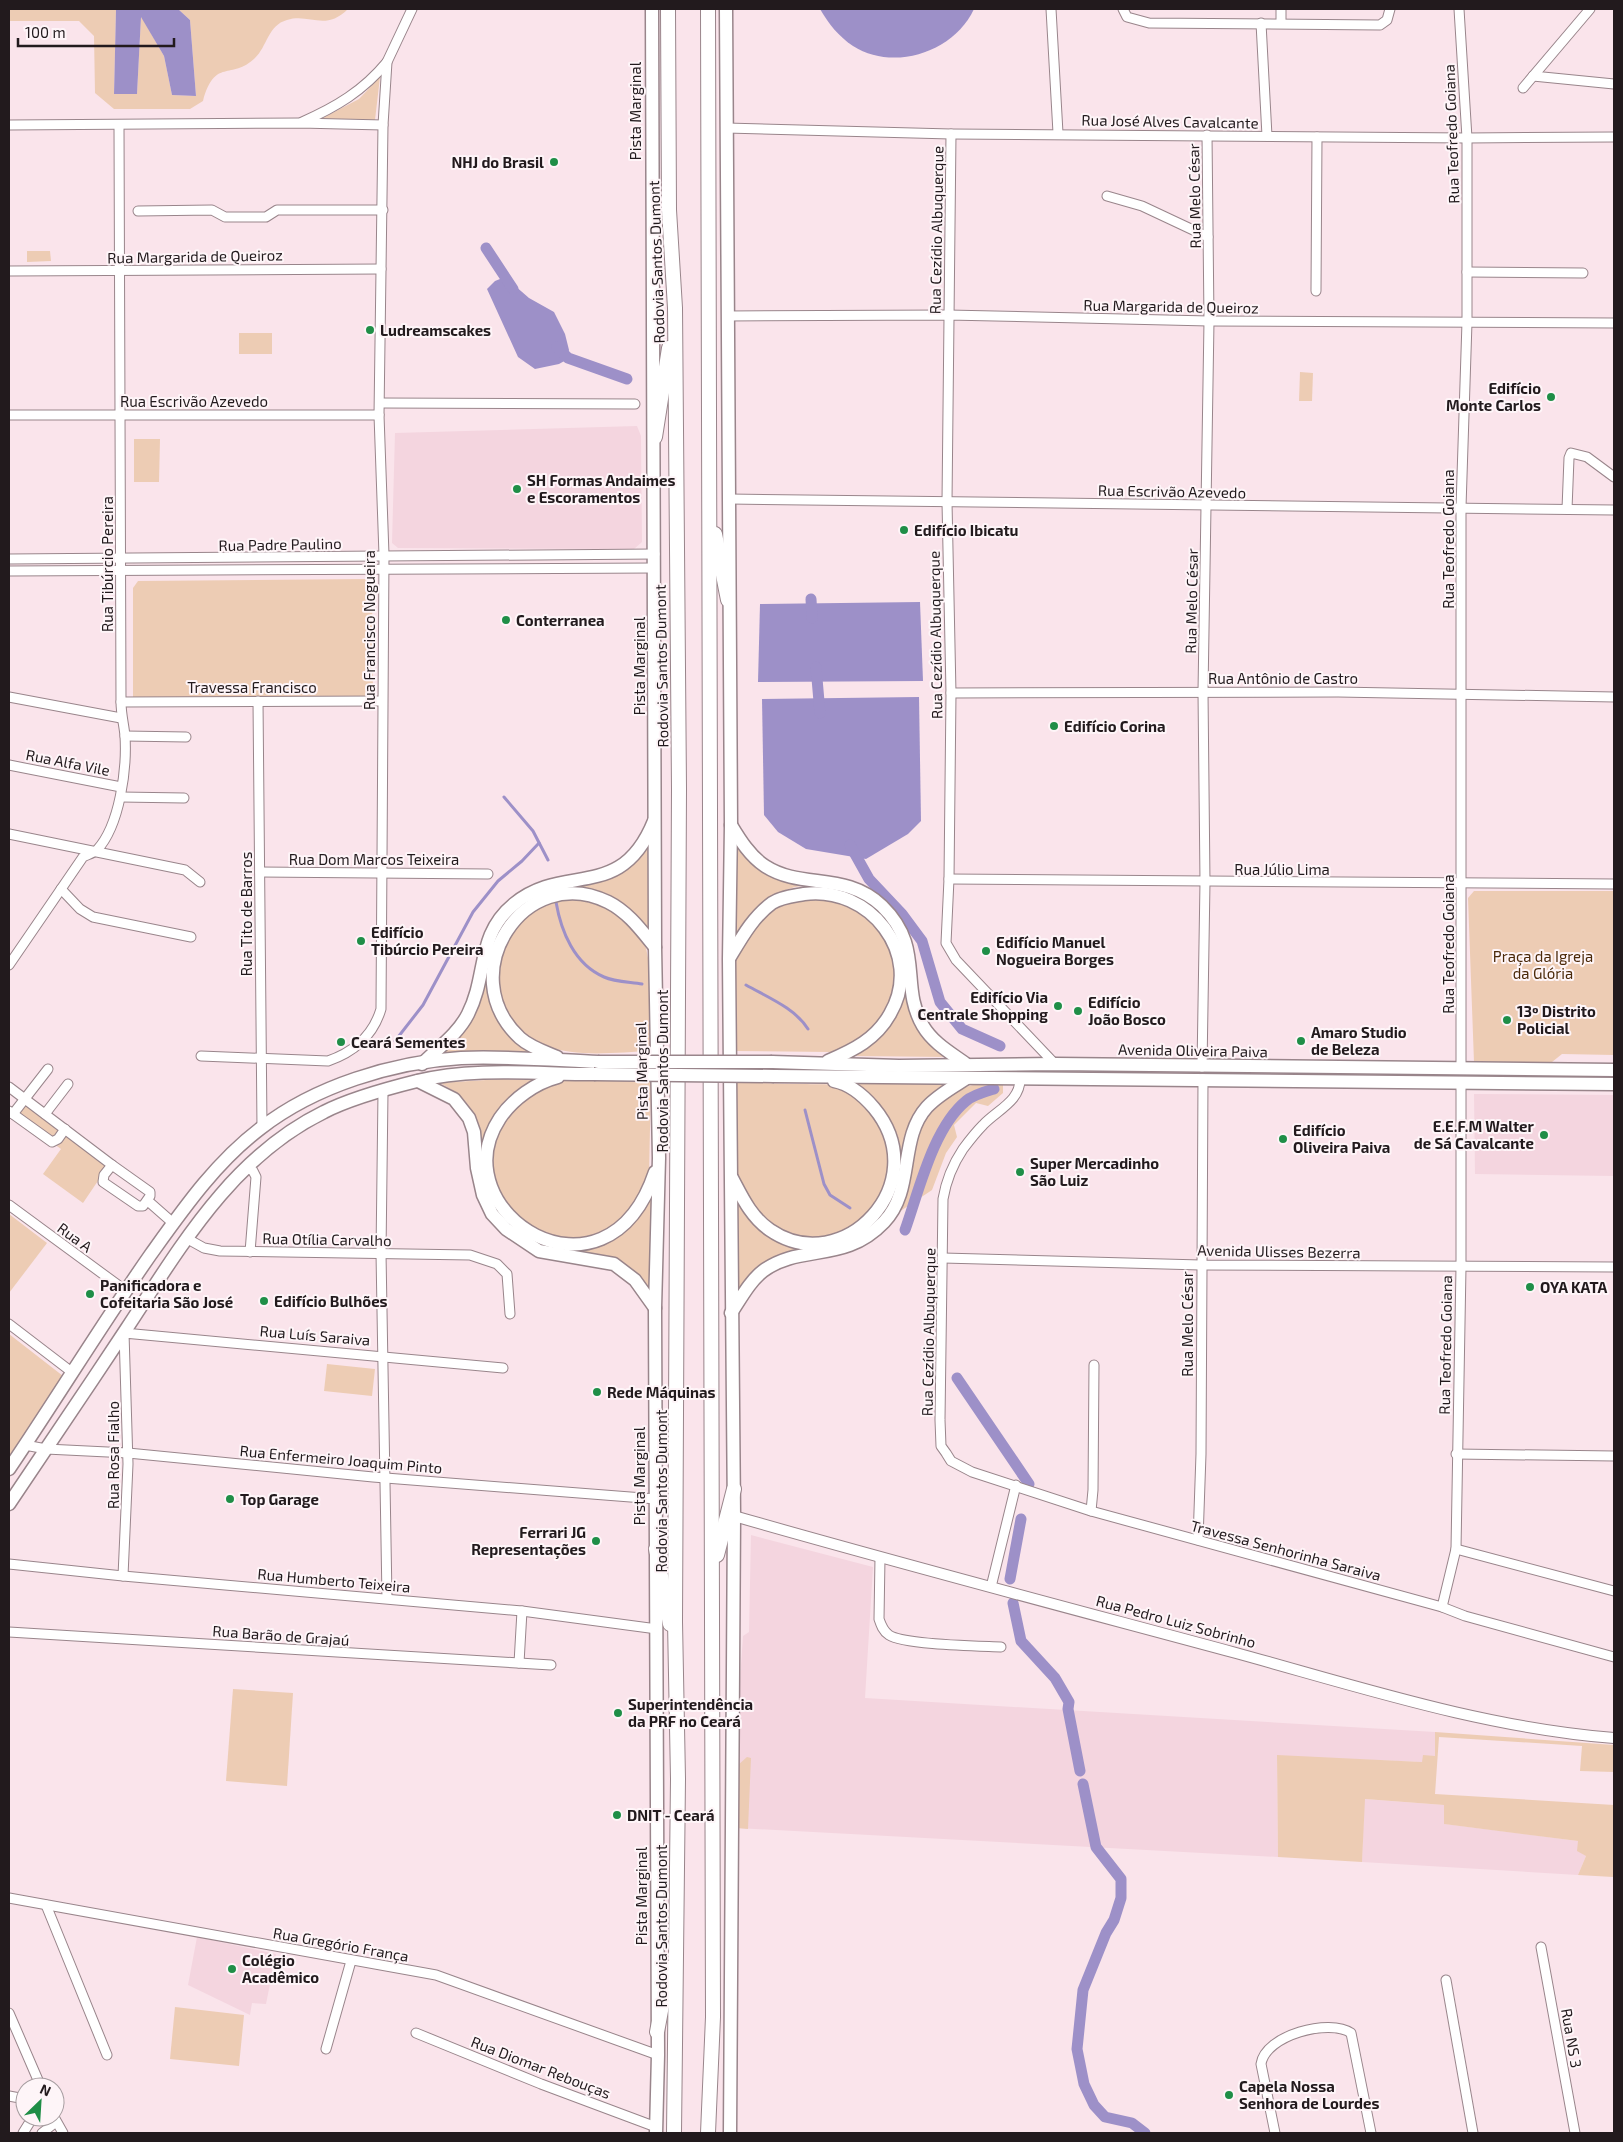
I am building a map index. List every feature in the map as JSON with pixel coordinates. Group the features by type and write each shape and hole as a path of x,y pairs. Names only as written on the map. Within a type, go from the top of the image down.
{"highway":[{"path":"660,9 668,52"},
{"name":"Rodovia Santos Dumont","path":"668,9 669,210 675,308 679,789 676,1660 678,1779 674,2133"},
{"path":"708,9 708,501 713,1568 713,2017 708,2133"},
{"path":"655,437 675,308"},
{"path":"708,501 728,600"},
{"path":"713,1568 722,1542 734,1489"},
{"path":"656,1549 676,1660"},
{"path":"657,2032 667,1986 671,1950 676,1933"}],"main road":[{"name":"Pista Marginal","path":"652,9 655,437 655,947 659,1158 655,1308 658,2055 656,2130"},
{"path":"726,9 728,600 731,825 729,959 734,1489 730,2133"},
{"path":"422,1064 465,1020 475,997 488,941 497,922 507,911 521,899 546,887 596,878 620,866 633,857 643,845 656,814"},
{"path":"731,825 747,849 765,866 795,878 846,885 862,892 882,907 896,924 907,943 911,960 914,1002 923,1025 940,1046 966,1064"},
{"path":"729,959 751,922 760,912 778,900 813,893 828,894 856,903 876,917 889,933 896,949 900,972 896,1000 882,1026 868,1041 854,1050 823,1063"},
{"path":"567,1060 537,1049 521,1038 499,1007 494,994 492,972 496,951 506,930 525,910 538,902 555,897 578,894 608,902 621,910 635,922 655,947"},
{"path":"9,1469 173,1223 216,1169 262,1127 297,1104 332,1087 369,1075 461,1058 567,1060"},
{"name":"Avenida Oliveira Paiva","path":"567,1060 598,1062 772,1062 899,1066 1055,1064 1203,1073 1461,1082 1614,1084"},
{"name":"Avenida Oliveira Paiva","path":"9,1504 186,1238 206,1211 246,1166 285,1136 323,1112 346,1102 418,1081 470,1074 1020,1078 1462,1069 1614,1070"},
{"path":"569,1074 546,1080 518,1098 504,1112 494,1128 489,1147 489,1172 496,1197 512,1219 536,1236 562,1244 581,1244 606,1237 625,1224 636,1212 646,1196 659,1158"},
{"path":"731,1176 748,1209 756,1218 775,1233 795,1240 818,1243 835,1240 854,1232 872,1218 881,1205 892,1182 896,1156 893,1140 881,1116 860,1094 839,1082 814,1077"},
{"path":"731,1312 754,1280 771,1266 793,1257 846,1248 873,1233 884,1222 902,1191 912,1135 920,1118 937,1098 967,1078"},
{"path":"418,1081 454,1099 466,1113 474,1132 477,1168 483,1195 492,1214 506,1230 539,1251 614,1264 635,1280 655,1308"}],"street":[{"path":"300,123 350,98 374,78 387,62 412,9"},
{"path":"1051,9 1058,133"},
{"path":"1280,23 1281,9"},
{"path":"1123,10 1127,17 1150,23 1380,25 1387,20 1390,9"},
{"name":"Rua Teofredo Goiana","path":"1459,9 1468,138 1467,322 1461,507 1462,1069"},
{"path":"1523,88 1590,9"},
{"path":"1260,23 1267,136"},
{"path":"138,211 212,210 225,217 250,217 269,216 277,210 383,208 383,125 387,62"},
{"path":"1533,76 1614,84"},
{"path":"9,126 300,123 383,125"},
{"name":"Rua Tibúrcio Pereira","path":"9,965 83,857 96,852 108,832 121,797 125,736 121,718 122,559 119,126"},
{"name":"Rua José Alves Cavalcante","path":"726,128 951,134 1058,133 1468,138 1614,137"},
{"name":"Rua Cezídio Albuquerque","path":"951,134 947,502 951,693 949,879 946,943 949,952 1055,1064"},
{"name":"Rua Melo César","path":"1198,1540 1201,1454 1205,882 1203,692 1208,321 1206,135"},
{"path":"1316,291 1317,137"},
{"path":"1107,196 1142,206 1208,237"},
{"name":"Rua Francisco Nogueira","path":"261,1060 322,1062 346,1054 358,1046 374,1026 381,1009 384,555 379,415 383,208"},
{"name":"Rua Margarida de Queiroz","path":"9,271 255,268 381,269"},
{"path":"1467,272 1583,273"},
{"name":"Rua Margarida de Queiroz","path":"727,316 948,315 1208,321 1614,323"},
{"path":"380,403 635,404"},
{"name":"Rua Escrivão Azevedo","path":"9,416 379,415"},
{"path":"1567,509 1569,458 1571,453 1587,457 1614,477"},
{"name":"Rua Escrivão Azevedo","path":"729,499 1614,510"},
{"name":"Rua Padre Paulino","path":"9,559 234,559 384,555 655,554"},
{"path":"276,558 277,571"},
{"path":"55,559 55,572"},
{"path":"234,559 234,572"},
{"name":"Rua Padre Paulino","path":"9,571 234,572 383,569 654,568"},
{"name":"Rua Antônio de Castro","path":"951,693 1203,692 1614,697"},
{"path":"9,698 121,718"},
{"name":"Rua Tito de Barros","path":"258,701 262,1127"},
{"name":"Travessa Francisco","path":"121,702 382,701"},
{"path":"125,736 186,737"},
{"name":"Rua Alfa Vile","path":"9,765 121,787"},
{"path":"121,797 184,798"},
{"path":"9,834 185,870 200,882"},
{"name":"Rua Dom Marcos Teixeira","path":"260,872 488,874"},
{"name":"Rua Júlio Lima","path":"949,879 1614,884"},
{"path":"62,889 80,909 93,917 191,937"},
{"path":"201,1056 261,1060"},
{"path":"48,1069 25,1099 11,1112 52,1142 58,1139 65,1129"},
{"name":"Rua Cezídio Albuquerque","path":"1020,1078 1020,1087 1017,1094 984,1124 954,1163 945,1185 943,1199 941,1446 951,1461 961,1467 1091,1511"},
{"name":"Rua Teofredo Goiana","path":"1442,1606 1456,1549 1456,1454 1461,1267 1461,1082"},
{"path":"45,1114 68,1084"},
{"path":"9,1087 149,1191 150,1196 142,1207 104,1182 104,1175 112,1165"},
{"path":"383,1092 381,1253 387,1598"},
{"path":"246,1166 253,1170 256,1177 250,1252"},
{"path":"148,1200 173,1223"},
{"name":"Rua A","path":"9,1205 126,1291"},
{"name":"Rua Otília Carvalho","path":"186,1238 204,1248 220,1251 470,1255 497,1264 508,1274 510,1314"},
{"name":"Avenida Ulisses Bezerra","path":"943,1258 1201,1265 1614,1267"},
{"path":"9,1324 73,1373"},
{"name":"Rua Luís Saraiva","path":"124,1333 383,1355 503,1368"},
{"name":"Rua Rosa Fialho","path":"123,1576 128,1453 124,1333"},
{"path":"1091,1511 1093,1490 1094,1365"},
{"name":"Rua Enfermeiro Joaquim Pinto","path":"25,1444 46,1449 128,1453 386,1478 656,1499"},
{"path":"1456,1454 1614,1456"},
{"path":"991,1586 1016,1486"},
{"name":"Travessa Senhorinha Saraiva","path":"1091,1511 1442,1606 1465,1616 1614,1656"},
{"name":"Rua Pedro Luiz Sobrinho","path":"734,1516 880,1558 991,1586 1420,1703 1552,1732 1614,1738"},
{"path":"1456,1549 1614,1592"},
{"path":"880,1558 879,1619 881,1626 889,1635 905,1640 939,1644 1001,1647"},
{"name":"Rua Humberto Teixeira","path":"9,1564 123,1576 522,1611 657,1629"},
{"path":"519,1663 522,1611"},
{"name":"Rua Barão de Grajaú","path":"9,1632 551,1665"},
{"name":"Rua Gregório França","path":"9,1898 351,1961 436,1974 658,2055"},
{"path":"46,1905 107,2055"},
{"name":"Rua NS 3","path":"1541,1947 1575,2133"},
{"path":"326,2049 351,1961"},
{"path":"1446,1980 1473,2133"},
{"path":"9,2013 37,2077"},
{"path":"1274,2133 1261,2064 1265,2051 1288,2036 1332,2026 1345,2029 1351,2033 1357,2054 1371,2133"},
{"name":"Rua Diomar Rebouças","path":"416,2033 656,2130"}],"shaded area":[{"path":"116,9 178,9 190,20 196,96 172,95 164,56 141,17 137,94 114,94"},
{"path":"820,9 974,9 965,24 952,37 938,46 904,57 886,57 869,54 853,46 834,29"},
{"path":"505,277 529,298 554,312 565,334 569,350 566,360 559,364 535,369 518,357 487,289 495,281"},
{"name":"SH Formas Andaimes e Escoramentos","path":"637,426 641,436 642,542 634,549 398,548 392,543 395,433"},
{"path":"920,602 923,681 758,682 760,604"},
{"path":"919,697 921,821 908,834 866,859 806,849 778,832 764,815 762,699"},
{"name":"E.E.F.M Walter de Sá Cavalcante","path":"1474,1094 1614,1095 1614,1176 1475,1174"},
{"path":"751,1535 873,1567 865,1698 1435,1732 1435,1756 1422,1762 1277,1756 1278,1857 737,1828 737,1725 743,1636 749,1632"},
{"path":"1364,1799 1444,1805 1445,1824 1578,1841 1586,1856 1578,1875 1362,1862"},
{"name":"Colégio Acadêmico","path":"197,1937 276,1954 266,2004 252,2003 250,2015 188,1985"}],"green space":[{"path":"9,9 116,9 114,94 137,94 141,16 164,56 172,95 196,96 190,20 178,9 348,9 340,16 325,21 295,18 281,23 272,31 255,58 246,65 218,74 208,87 203,101 190,109 114,109 95,93 94,36 79,21 9,21"},
{"path":"380,77 375,120 319,120 359,99"},
{"path":"27,251 50,251 51,261 27,262"},
{"path":"239,333 272,333 272,354 239,354"},
{"path":"1300,372 1313,373 1312,401 1299,401"},
{"path":"134,439 160,439 159,482 134,482"},
{"path":"369,579 372,583 373,697 133,698 133,588 138,581"},
{"path":"735,837 746,854 768,873 801,883 827,883 848,889 870,902 889,920 900,937 905,954 908,990 917,1024 929,1041 949,1057 853,1056 875,1041 885,1030 897,1010 903,988 903,961 896,937 882,916 863,900 840,889 816,885 790,888 766,900 756,908 734,937"},
{"path":"650,838 650,937 636,916 624,905 603,894 568,889 537,896 513,913 496,938 488,967 490,998 505,1027 533,1052 438,1054 457,1036 476,1007 480,995 484,960 489,944 507,915 523,901 534,895 587,885 615,875 628,865"},
{"name":"Praça da Igreja da Glória","path":"1474,891 1614,891 1614,1055 1562,1054 1552,1062 1474,1062 1468,898"},
{"path":"805,896 850,905 873,920 886,939 893,958 894,979 891,998 882,1016 869,1032 852,1044 831,1052 736,1051 734,968 741,945 748,933 776,906"},
{"path":"577,899 614,910 641,937 646,948 651,973 652,1051 585,1053 558,1050 525,1035 511,1019 502,1000 498,980 501,958 508,938 522,921 540,907 553,902"},
{"path":"502,1079 532,1080 495,1116 482,1154 489,1191 510,1222 542,1243 579,1248 617,1235 651,1199 651,1293 635,1273 618,1262 599,1255 541,1246 523,1238 506,1224 498,1214 488,1198 482,1181 478,1137 472,1113 466,1102 455,1092 439,1083"},
{"path":"560,1081 651,1081 649,1176 630,1214 599,1234 572,1239 545,1234 522,1221 504,1201 494,1176 494,1149 502,1124 526,1096"},
{"path":"735,1082 831,1085 855,1096 866,1105 880,1123 887,1139 889,1156 884,1188 866,1216 852,1227 836,1234 806,1237 777,1227 754,1207 739,1181 735,1159"},
{"path":"853,1083 950,1083 930,1097 889,1207 873,1227 799,1251 735,1296 736,1200 748,1216 798,1245 867,1228 889,1191 897,1176 901,1156 900,1143 896,1131 882,1109"},
{"path":"1003,1083 1003,1093 988,1106 976,1103 954,1125 957,1137 946,1153 932,1190 896,1214 909,1185 914,1145 918,1131 929,1113 945,1098 963,1088 980,1084"},
{"path":"26,1105 108,1166 83,1203 43,1174 61,1149 17,1117"},
{"path":"9,1214 47,1243 9,1293"},
{"path":"9,1334 63,1376 9,1458"},
{"path":"327,1364 375,1369 372,1396 324,1391"},
{"path":"233,1689 293,1693 287,1786 226,1781"},
{"path":"1435,1732 1614,1745 1614,1772 1580,1771 1582,1746 1439,1737 1435,1794 1614,1805 1613,1877 1578,1875 1586,1856 1577,1851 1578,1841 1444,1824 1444,1805 1365,1799 1362,1862 1278,1857 1277,1755 1422,1762 1423,1755 1435,1756"},
{"path":"747,1757 751,1758 748,1829 737,1828 737,1766"},
{"path":"175,2007 244,2015 239,2066 170,2059"}],"waterway":[{"path":"486,248 513,289"},
{"path":"557,347 568,358 627,379"},
{"path":"811,599 812,618"},
{"path":"816,667 820,713"},
{"path":"504,797 533,831 548,860"},
{"path":"395,1041 423,1005 473,912 498,881 522,861 539,843"},
{"path":"850,845 869,879 902,914 922,941 940,1002 962,1029 1000,1046"},
{"path":"556,902 565,935 585,964 608,979 642,984"},
{"path":"746,985 788,1009 808,1029"},
{"path":"905,1230 928,1161 945,1127 954,1113 966,1101 975,1095 994,1089"},
{"path":"805,1110 824,1184 830,1195 850,1208"},
{"path":"957,1378 1029,1484"},
{"path":"1010,1579 1021,1519"},
{"path":"1013,1603 1021,1641 1055,1678 1069,1702 1068,1709 1080,1771"},
{"path":"1083,1784 1096,1847 1121,1879 1121,1898 1114,1920 1106,1933 1083,1990 1077,2049 1084,2084 1094,2105 1105,2117 1132,2123 1145,2133"}],"place":[{"name":"NHJ do Brasil","path":"554,162"},
{"name":"Ludreamscakes","path":"370,330"},
{"name":"Edifício Monte Carlos","path":"1551,397"},
{"name":"SH Formas Andaimes e Escoramentos","path":"517,489"},
{"name":"Edifício Ibicatu","path":"904,530"},
{"name":"Conterranea","path":"506,620"},
{"name":"Edifício Corina","path":"1054,726"},
{"name":"Edifício Tibúrcio Pereira","path":"361,941"},
{"name":"Edifício Manuel Nogueira Borges","path":"986,951"},
{"name":"Edifício Via Centrale Shopping","path":"1058,1006"},
{"name":"Edifício João Bosco","path":"1078,1011"},
{"name":"13º Distrito Policial","path":"1507,1020"},
{"name":"Amaro Studio de Beleza","path":"1301,1041"},
{"name":"Ceará Sementes","path":"341,1042"},
{"name":"E.E.F.M Walter de Sá Cavalcante","path":"1544,1135"},
{"name":"Edifício Oliveira Paiva","path":"1283,1139"},
{"name":"Super Mercadinho São Luiz","path":"1020,1172"},
{"name":"OYA KATA","path":"1530,1287"},
{"name":"Panificadora e Cofeitaria São José","path":"90,1294"},
{"name":"Edifício Bulhões","path":"264,1301"},
{"name":"Rede Máquinas","path":"597,1392"},
{"name":"Top Garage","path":"230,1499"},
{"name":"Ferrari JG Representações","path":"596,1541"},
{"name":"Superintendência da PRF no Ceará","path":"618,1713"},
{"name":"DNIT - Ceará","path":"617,1815"},
{"name":"Colégio Acadêmico","path":"232,1969"},
{"name":"Capela Nossa Senhora de Lourdes","path":"1229,2095"}]}
